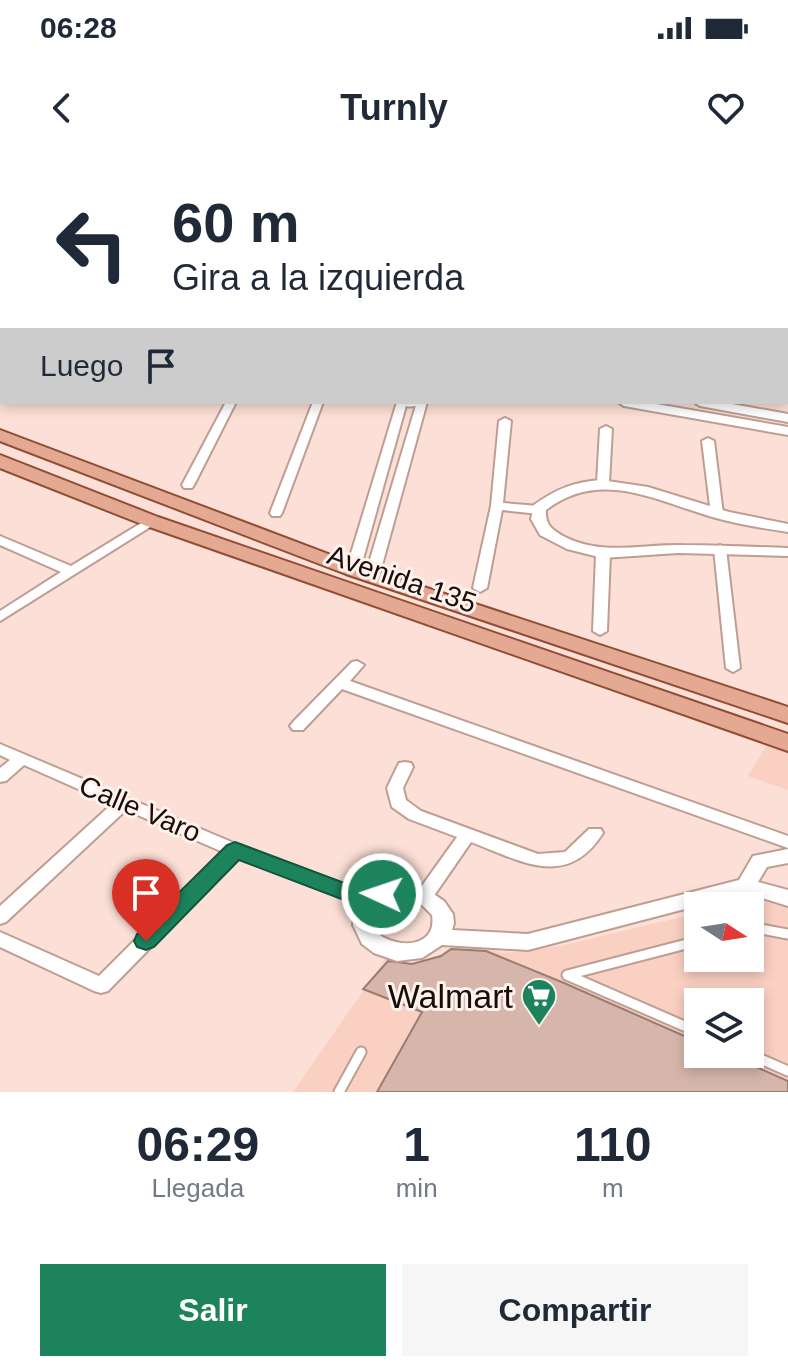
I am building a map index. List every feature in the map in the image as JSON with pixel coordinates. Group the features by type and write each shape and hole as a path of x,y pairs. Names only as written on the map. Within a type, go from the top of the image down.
{"main road":[{"name":"Avenida 135","path":"0,435 362,573 788,715"},
{"name":"Avenida 135","path":"0,461 151,521 788,743"}],"street":[{"path":"188,485 230,404"},
{"path":"276,513 317,404"},
{"path":"362,573 361,544 402,404"},
{"path":"362,573 380,546 419,404"},
{"path":"635,404 788,431"},
{"path":"711,404 788,418"},
{"path":"480,588 497,506 505,421"},
{"path":"603,483 606,429"},
{"path":"708,441 717,514"},
{"path":"788,528 717,514 642,489 603,483 568,488 548,498 539,510 538,519 545,532 572,546 603,554 720,549 788,552"},
{"path":"497,506 539,510"},
{"path":"0,617 151,521"},
{"path":"0,540 70,571"},
{"path":"361,544 380,546"},
{"path":"720,549 733,668"},
{"path":"600,631 603,554"},
{"path":"298,726 357,665"},
{"path":"340,683 788,842"},
{"name":"Calle Varo","path":"0,749 235,850 370,901"},
{"path":"0,777 22,758"},
{"path":"405,767 395,788 398,803 415,815 537,860 557,862 573,858 595,833"},
{"path":"0,917 124,802"},
{"path":"425,895 468,834"},
{"path":"0,939 101,986 235,850"},
{"path":"746,886 760,861 788,856"},
{"path":"438,937 528,942 746,886 788,898"},
{"path":"396,890 425,895 442,914 443,926 438,937 427,947 411,952 394,952 379,947 367,937 361,925 370,901 396,890"}],"lane":[{"path":"764,930 788,934"},
{"path":"684,945 567,975 684,1026"},
{"path":"339,1092 361,1052"},
{"path":"764,1061 788,1071"}],"shaded area":[{"path":"768,743 788,750 788,790 748,776"},
{"path":"764,901 788,908 788,1092 293,1092 386,958 413,964 441,956 462,941 503,953 561,946 684,916 684,972 764,972"}],"building":[{"name":"Walmart","path":"451,949 486,951 684,1036 684,1068 759,1068 788,1081 788,1092 377,1092 422,1012 363,989 388,961 412,964 441,956"}],"place":[{"name":"Walmart","path":"539,1027"}],"route":[{"path":"146,941 235,850 370,901 382,894"}]}
